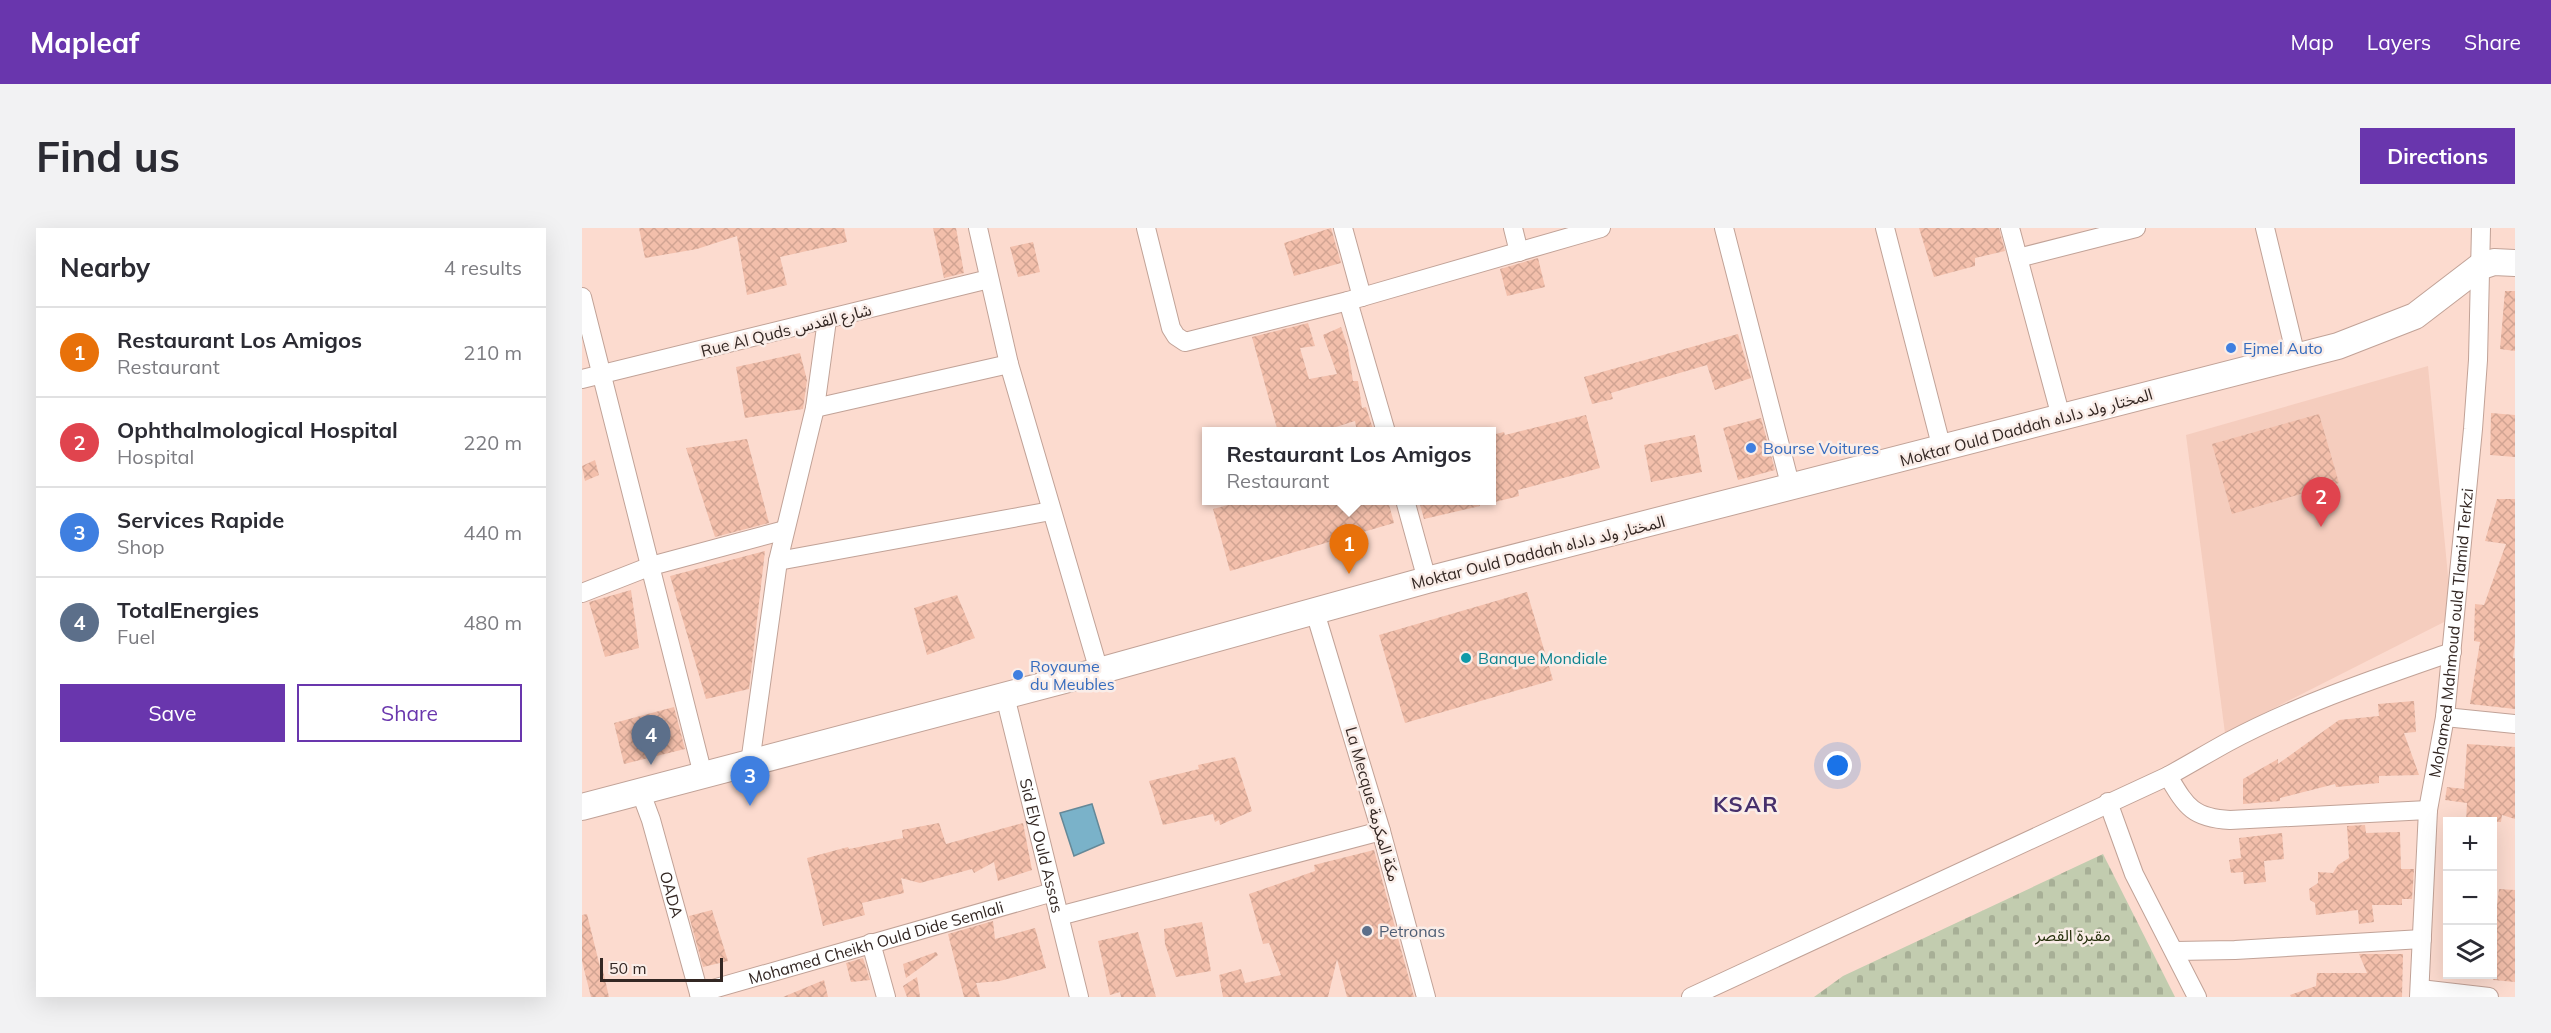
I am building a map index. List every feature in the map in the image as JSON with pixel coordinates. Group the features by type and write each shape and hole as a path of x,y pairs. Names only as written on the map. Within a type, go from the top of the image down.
{"main road":[{"path":"2479,267 2494,262 2515,263"},
{"name":"Moktar Ould Daddah المختار ولد داداه","path":"582,807 1099,671 1427,580 2338,346 2403,323 2479,267"}],"street":[{"path":"978,228 1009,364 1099,671"},
{"path":"1146,228 1171,328 1176,336 1185,342 1355,299 1601,228"},
{"path":"1343,228 1355,299 1385,427"},
{"path":"1514,228 1519,252"},
{"path":"1724,228 1791,488"},
{"path":"1885,228 1942,449"},
{"path":"2010,228 2061,417"},
{"path":"2018,258 2136,228"},
{"path":"2265,228 2296,356"},
{"name":"Mohamed Mahmoud ould Tlamid Terkzi","path":"2419,993 2428,810 2445,717 2475,406 2481,228"},
{"name":"Rue Al Quds شارع القدس","path":"582,379 989,279"},
{"path":"582,297 703,775"},
{"path":"750,763 778,561 815,408 827,320"},
{"path":"815,408 1009,364"},
{"path":"1406,505 1427,580"},
{"path":"778,561 1051,511"},
{"path":"582,593 651,566 784,530"},
{"name":"La Mecque مكة المكرمة","path":"1316,612 1381,831 1426,997"},
{"path":"1691,997 2168,776 2229,741 2277,719 2355,687 2452,652"},
{"name":"Sid Ely Ould Assas","path":"1005,696 1079,997"},
{"path":"2445,717 2515,724"},
{"path":"2168,776 2184,803 2196,814 2210,819 2230,820 2428,810"},
{"name":"OADA","path":"640,793 651,820 700,995"},
{"path":"2108,802 2134,874 2197,997"},
{"path":"1059,916 1381,831"},
{"name":"Mohamed Cheikh Ould Dide Semlali","path":"700,995 871,943 1053,892"},
{"path":"2175,951 2235,950 2422,939"},
{"path":"871,943 886,997"},
{"path":"2419,993 2489,997"}],"shaded area":[{"path":"2428,366 2452,618 2225,733 2186,435"}],"green space":[{"name":"مقبرة القصر","path":"2103,854 2175,997 1814,997 1843,976"}],"water":[{"path":"1092,804 1104,843 1074,856 1060,813"}],"building":[{"path":"639,228 844,228 847,242 780,257 787,285 747,295 737,236 697,249 645,258"},
{"path":"933,228 956,228 964,273 944,278"},
{"path":"1331,228 1341,263 1294,276 1284,243"},
{"path":"1919,228 1999,228 2005,251 1975,258 1975,266 1934,277"},
{"path":"1033,242 1040,272 1018,277 1010,247"},
{"path":"1538,258 1545,287 1507,296 1500,269"},
{"path":"2505,291 2515,291 2515,351 2500,349"},
{"path":"1308,323 1315,346 1300,348 1309,379 1337,374 1323,335 1341,327 1348,348 1353,381 1358,381 1362,408 1366,407 1372,427 1356,427 1355,421 1336,427 1277,427 1252,337"},
{"path":"1738,334 1751,378 1715,390 1707,365 1611,393 1613,399 1592,404 1584,377"},
{"path":"800,353 807,380 803,409 745,418 736,367"},
{"path":"2491,413 2515,415 2515,457 2490,455"},
{"path":"2319,414 2339,483 2232,514 2212,444"},
{"path":"1586,415 1600,468 1518,490 1519,496 1496,502 1496,434 1504,432 1505,435"},
{"name":"Bourse Voitures","path":"1761,418 1775,470 1738,480 1723,428"},
{"path":"1695,435 1702,472 1651,482 1644,445"},
{"path":"747,439 769,523 715,537 686,448"},
{"path":"595,460 599,475 585,481 582,466"},
{"path":"2497,499 2515,499 2513,658 2515,658 2515,709 2470,704 2480,642 2474,641 2475,604 2484,605 2506,544 2485,541"},
{"path":"1228,505 1389,505 1394,523 1230,571 1213,509"},
{"path":"1420,505 1480,505 1480,506 1424,519"},
{"path":"765,551 749,689 706,699 670,576"},
{"path":"631,590 639,648 605,657 589,602"},
{"name":"Banque Mondiale","path":"1527,592 1553,680 1405,723 1379,635"},
{"path":"957,595 975,638 927,655 914,608"},
{"path":"2414,701 2416,732 2404,733 2419,775 2379,776 2379,783 2336,787 2335,784 2280,798 2280,801 2243,804 2243,779 2278,759 2278,764 2339,720 2379,716 2378,704"},
{"path":"674,707 685,749 624,764 614,723"},
{"path":"2467,744 2515,747 2515,819 2502,815 2501,822 2497,822 2497,817 2466,817 2467,803 2445,800 2447,787 2464,789"},
{"path":"1235,757 1252,811 1220,825 1219,820 1215,822 1213,814 1163,825 1149,781 1199,769 1198,765"},
{"path":"939,823 946,844 1023,823 1032,870 998,881 994,862 974,873 972,869 920,883 901,878 904,893 862,903 865,915 823,926 807,858 848,847 849,849 903,838 902,830"},
{"path":"2365,825 2366,833 2400,832 2401,869 2414,869 2412,899 2402,899 2402,905 2372,905 2374,922 2359,924 2358,910 2316,915 2315,903 2310,900 2309,889 2318,883 2318,872 2333,873 2338,865 2349,858 2347,826"},
{"path":"2282,833 2284,859 2264,861 2266,882 2244,884 2243,872 2231,873 2229,860 2241,858 2239,838"},
{"path":"1374,850 1414,997 1347,997 1337,959 1328,997 1223,997 1219,975 1241,969 1245,983 1281,975 1269,943 1263,944 1249,894 1315,871 1314,865"},
{"path":"2499,889 2515,890 2515,982 2493,980 2497,979"},
{"path":"712,910 728,961 703,967 689,916"},
{"path":"587,914 609,997 591,997 582,961 582,915"},
{"path":"993,921 995,939 1035,928 1046,968 1000,981 976,983 980,997 964,997 948,934"},
{"path":"1202,922 1211,971 1176,977 1165,944 1164,929"},
{"path":"1138,932 1156,997 1121,997 1120,992 1110,995 1098,941"},
{"path":"936,952 938,955 906,978 903,964"},
{"path":"2359,954 2403,954 2402,997 2291,997 2290,995 2316,986 2317,973 2367,973"},
{"path":"863,958 870,980 851,982 846,963"},
{"path":"917,977 920,997 907,997 903,986"},
{"path":"824,980 828,997 783,997"}],"place":[{"name":"Ejmel Auto","path":"2231,348"},
{"name":"Bourse Voitures","path":"1751,448"},
{"name":"Ophthalmological Hospital","path":"2321,527"},
{"name":"Restaurant Los Amigos","path":"1349,574"},
{"name":"Banque Mondiale","path":"1466,658"},
{"name":"Royaume du Meubles","path":"1018,675"},
{"name":"TotalEnergies","path":"651,765"},
{"name":"Services Rapide","path":"750,806"},
{"name":"Petronas","path":"1367,931"}],"district":[{"name":"KSAR","path":"1746,804"}]}
